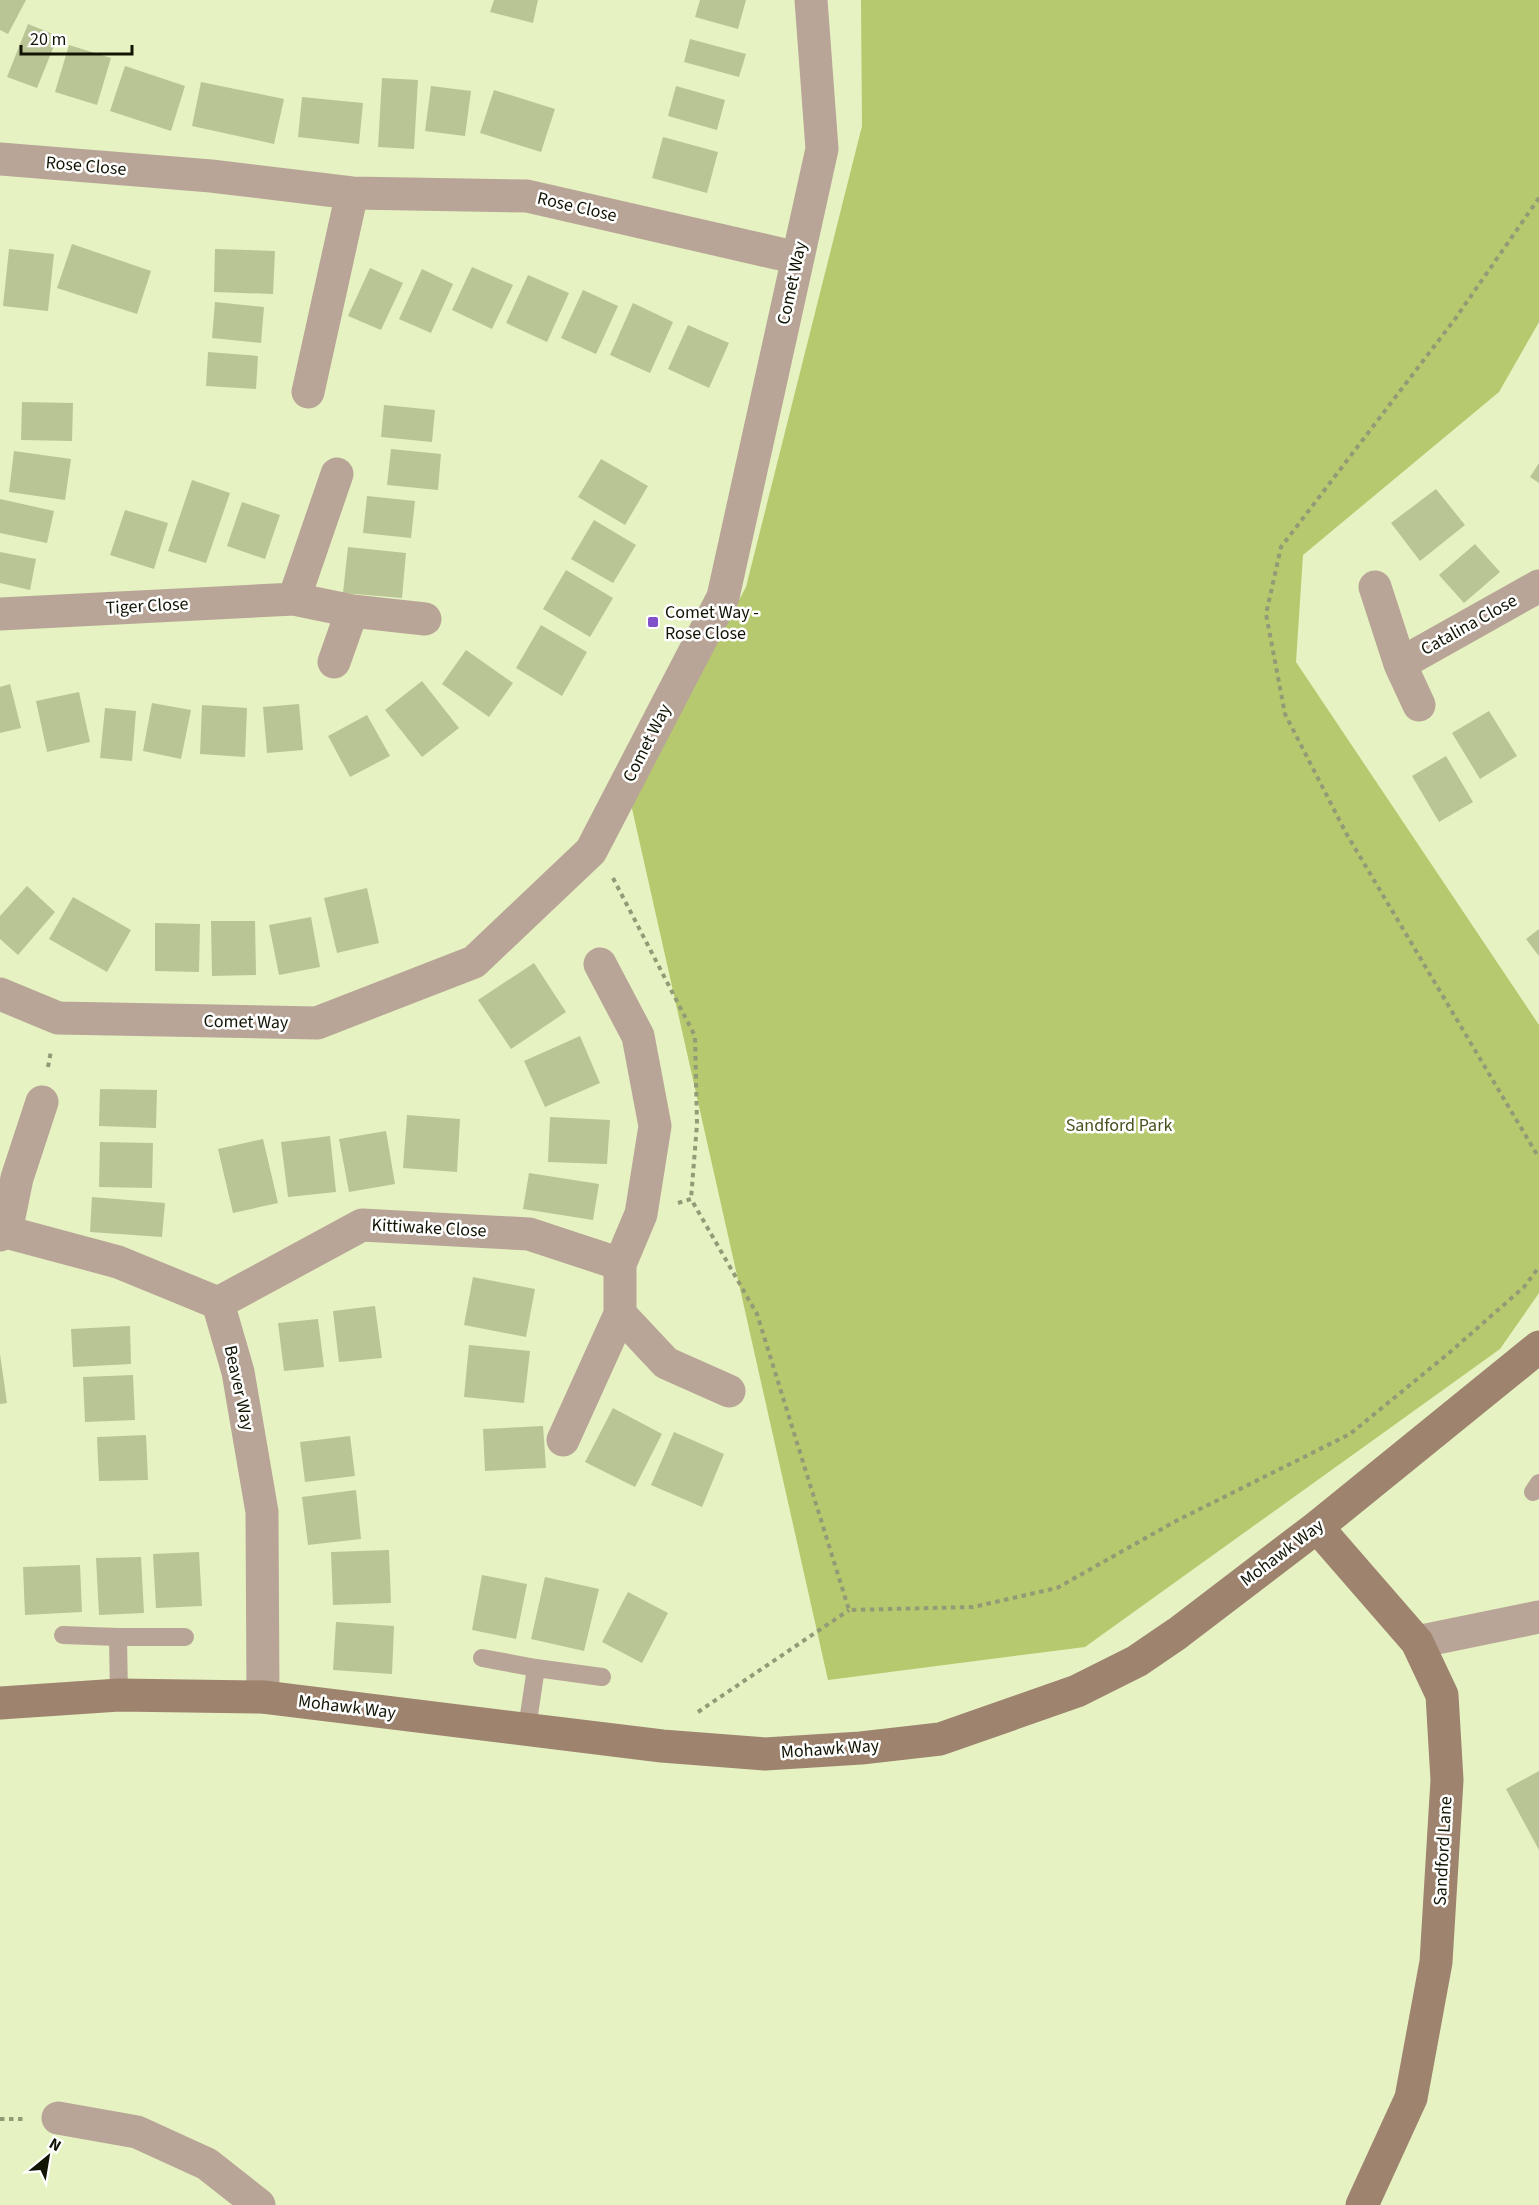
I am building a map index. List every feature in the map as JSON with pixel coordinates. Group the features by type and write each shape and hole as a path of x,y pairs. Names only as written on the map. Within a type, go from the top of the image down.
{"street":[{"name":"Comet Way","path":"0,994 58,1018 317,1023 474,962 591,851 723,597 822,149 811,0"},
{"name":"Rose Close","path":"0,159 211,176 352,193 527,196 798,258"},
{"path":"308,392 352,193"},
{"path":"294,599 337,474"},
{"name":"Catalina Close","path":"1400,664 1539,586"},
{"name":"Catalina Close","path":"1375,587 1400,664 1419,705"},
{"name":"Tiger Close","path":"0,614 294,599 352,611 424,619"},
{"path":"334,662 352,611"},
{"path":"563,1440 620,1314 620,1264 642,1214 655,1126 638,1036 600,964"},
{"path":"42,1102 17,1178 3,1233 118,1262 218,1303"},
{"name":"Kittiwake Close","path":"218,1303 362,1225 529,1234 620,1264"},
{"name":"Beaver Way","path":"218,1303 238,1372 262,1512 263,1697"},
{"path":"620,1314 666,1363 729,1391"},
{"name":"Mohawk Way","path":"0,1703 119,1695 263,1697 662,1746 765,1754 861,1748 940,1739 1077,1691 1137,1661 1178,1633 1317,1527 1539,1347"},
{"name":"Sandford Lane","path":"1317,1527 1417,1642 1442,1695 1447,1780 1436,1962 1411,2098 1362,2205"},
{"path":"1417,1642 1539,1617"},
{"path":"58,2118 137,2132 207,2164 259,2205"}],"lane":[{"path":"63,1635 185,1636"},
{"path":"118,1637 119,1695"},
{"path":"482,1658 602,1677"},
{"path":"527,1728 536,1668"}],"path":[{"path":"42,1102 58,1018"},
{"path":"642,1214 692,1199 757,1314 849,1610"},
{"path":"689,1718 849,1610 973,1606 1057,1588 1174,1522 1350,1434 1449,1353 1515,1295 1539,1267"}],"green space":[{"name":"Sandford Park","path":"861,0 1539,0 1539,322 1499,392 1303,555 1296,662 1539,1025 1539,1293 1500,1349 1085,1647 828,1680 631,804 746,587 862,126"}],"building":[{"path":"0,0 26,0 8,34 0,30"},
{"path":"494,0 538,0 533,23 490,12"},
{"path":"700,0 746,0 738,29 695,17"},
{"path":"28,24 58,36 37,88 7,77"},
{"path":"690,39 746,54 739,77 684,62"},
{"path":"69,45 111,58 97,105 55,92"},
{"path":"125,66 185,86 171,131 110,111"},
{"path":"382,78 418,80 414,149 378,147"},
{"path":"201,82 284,99 274,144 192,126"},
{"path":"431,86 471,91 465,136 425,131"},
{"path":"676,86 725,100 717,130 668,116"},
{"path":"494,90 555,109 541,152 480,133"},
{"path":"302,97 363,103 359,144 298,137"},
{"path":"663,137 718,152 707,193 652,178"},
{"path":"72,244 151,271 137,314 57,288"},
{"path":"9,249 54,254 48,311 3,306"},
{"path":"215,249 275,251 273,294 214,292"},
{"path":"472,267 513,285 492,329 452,310"},
{"path":"370,268 403,283 381,330 348,316"},
{"path":"422,269 453,284 431,333 399,319"},
{"path":"528,275 569,293 547,342 506,323"},
{"path":"583,290 618,306 596,354 561,338"},
{"path":"215,302 264,307 261,343 212,338"},
{"path":"633,303 673,322 650,373 610,355"},
{"path":"688,325 729,343 709,388 668,369"},
{"path":"208,352 258,356 256,389 206,386"},
{"path":"22,402 73,403 72,441 21,440"},
{"path":"384,405 435,410 432,442 381,437"},
{"path":"391,449 441,454 438,490 387,485"},
{"path":"14,451 71,459 65,500 9,492"},
{"path":"601,459 648,486 625,525 578,497"},
{"path":"1539,463 1539,483 1530,477"},
{"path":"192,480 230,493 206,563 168,551"},
{"path":"1436,489 1465,525 1420,561 1391,523"},
{"path":"367,496 415,501 411,538 363,533"},
{"path":"0,499 54,511 47,543 0,533"},
{"path":"242,502 280,515 265,559 227,546"},
{"path":"125,510 168,523 154,569 110,555"},
{"path":"594,520 636,545 613,583 571,559"},
{"path":"1475,544 1500,572 1464,603 1439,575"},
{"path":"348,547 406,553 402,598 343,593"},
{"path":"0,552 36,559 30,590 0,583"},
{"path":"566,570 613,598 590,637 543,609"},
{"path":"541,625 587,652 562,696 516,668"},
{"path":"466,650 513,683 489,717 442,684"},
{"path":"422,681 459,728 422,757 385,710"},
{"path":"10,684 21,728 0,733 0,687"},
{"path":"79,692 90,742 47,752 36,701"},
{"path":"152,703 191,710 181,759 143,751"},
{"path":"299,704 303,750 267,753 263,707"},
{"path":"202,705 247,708 245,757 200,754"},
{"path":"105,708 136,711 132,761 100,758"},
{"path":"1489,711 1517,756 1480,779 1452,733"},
{"path":"367,715 390,756 350,777 328,736"},
{"path":"1446,756 1473,802 1439,822 1412,776"},
{"path":"27,886 55,912 18,955 0,939 0,916"},
{"path":"367,888 379,943 337,953 324,898"},
{"path":"73,897 131,930 107,972 49,939"},
{"path":"311,917 320,967 279,975 269,925"},
{"path":"211,921 255,921 256,975 212,976"},
{"path":"155,923 200,924 199,972 155,971"},
{"path":"1539,929 1539,956 1526,939"},
{"path":"534,963 566,1012 511,1049 478,1000"},
{"path":"580,1036 600,1083 545,1107 524,1061"},
{"path":"100,1089 157,1090 156,1128 99,1126"},
{"path":"407,1115 460,1119 457,1172 403,1168"},
{"path":"550,1117 610,1120 607,1164 548,1162"},
{"path":"386,1131 395,1184 349,1192 339,1139"},
{"path":"330,1136 336,1192 288,1197 281,1142"},
{"path":"263,1139 278,1203 233,1213 218,1149"},
{"path":"100,1142 153,1143 152,1188 99,1187"},
{"path":"529,1173 599,1184 593,1220 523,1209"},
{"path":"92,1197 165,1203 162,1237 90,1232"},
{"path":"473,1277 535,1289 526,1337 464,1325"},
{"path":"375,1306 382,1358 339,1362 333,1311"},
{"path":"318,1319 324,1367 284,1371 278,1323"},
{"path":"130,1326 131,1364 73,1367 71,1329"},
{"path":"469,1345 530,1351 524,1403 464,1397"},
{"path":"0,1354 7,1403 0,1404"},
{"path":"133,1375 135,1420 85,1422 83,1377"},
{"path":"613,1408 662,1434 635,1487 585,1462"},
{"path":"543,1426 546,1468 485,1471 483,1429"},
{"path":"674,1432 724,1454 702,1507 651,1485"},
{"path":"146,1435 148,1480 99,1481 97,1437"},
{"path":"350,1436 355,1476 305,1482 300,1442"},
{"path":"356,1490 361,1539 308,1545 302,1497"},
{"path":"389,1550 391,1603 333,1605 331,1552"},
{"path":"199,1552 202,1606 156,1608 153,1554"},
{"path":"141,1557 144,1613 99,1615 96,1558"},
{"path":"80,1565 82,1612 25,1615 23,1567"},
{"path":"482,1575 527,1584 516,1639 472,1630"},
{"path":"545,1577 599,1589 584,1651 531,1639"},
{"path":"628,1592 668,1613 642,1663 602,1642"},
{"path":"336,1622 394,1626 392,1674 333,1670"},
{"path":"1539,1771 1539,1850 1506,1789"}],"place":[{"name":"Comet Way - Rose Close","path":"653,622"}]}
